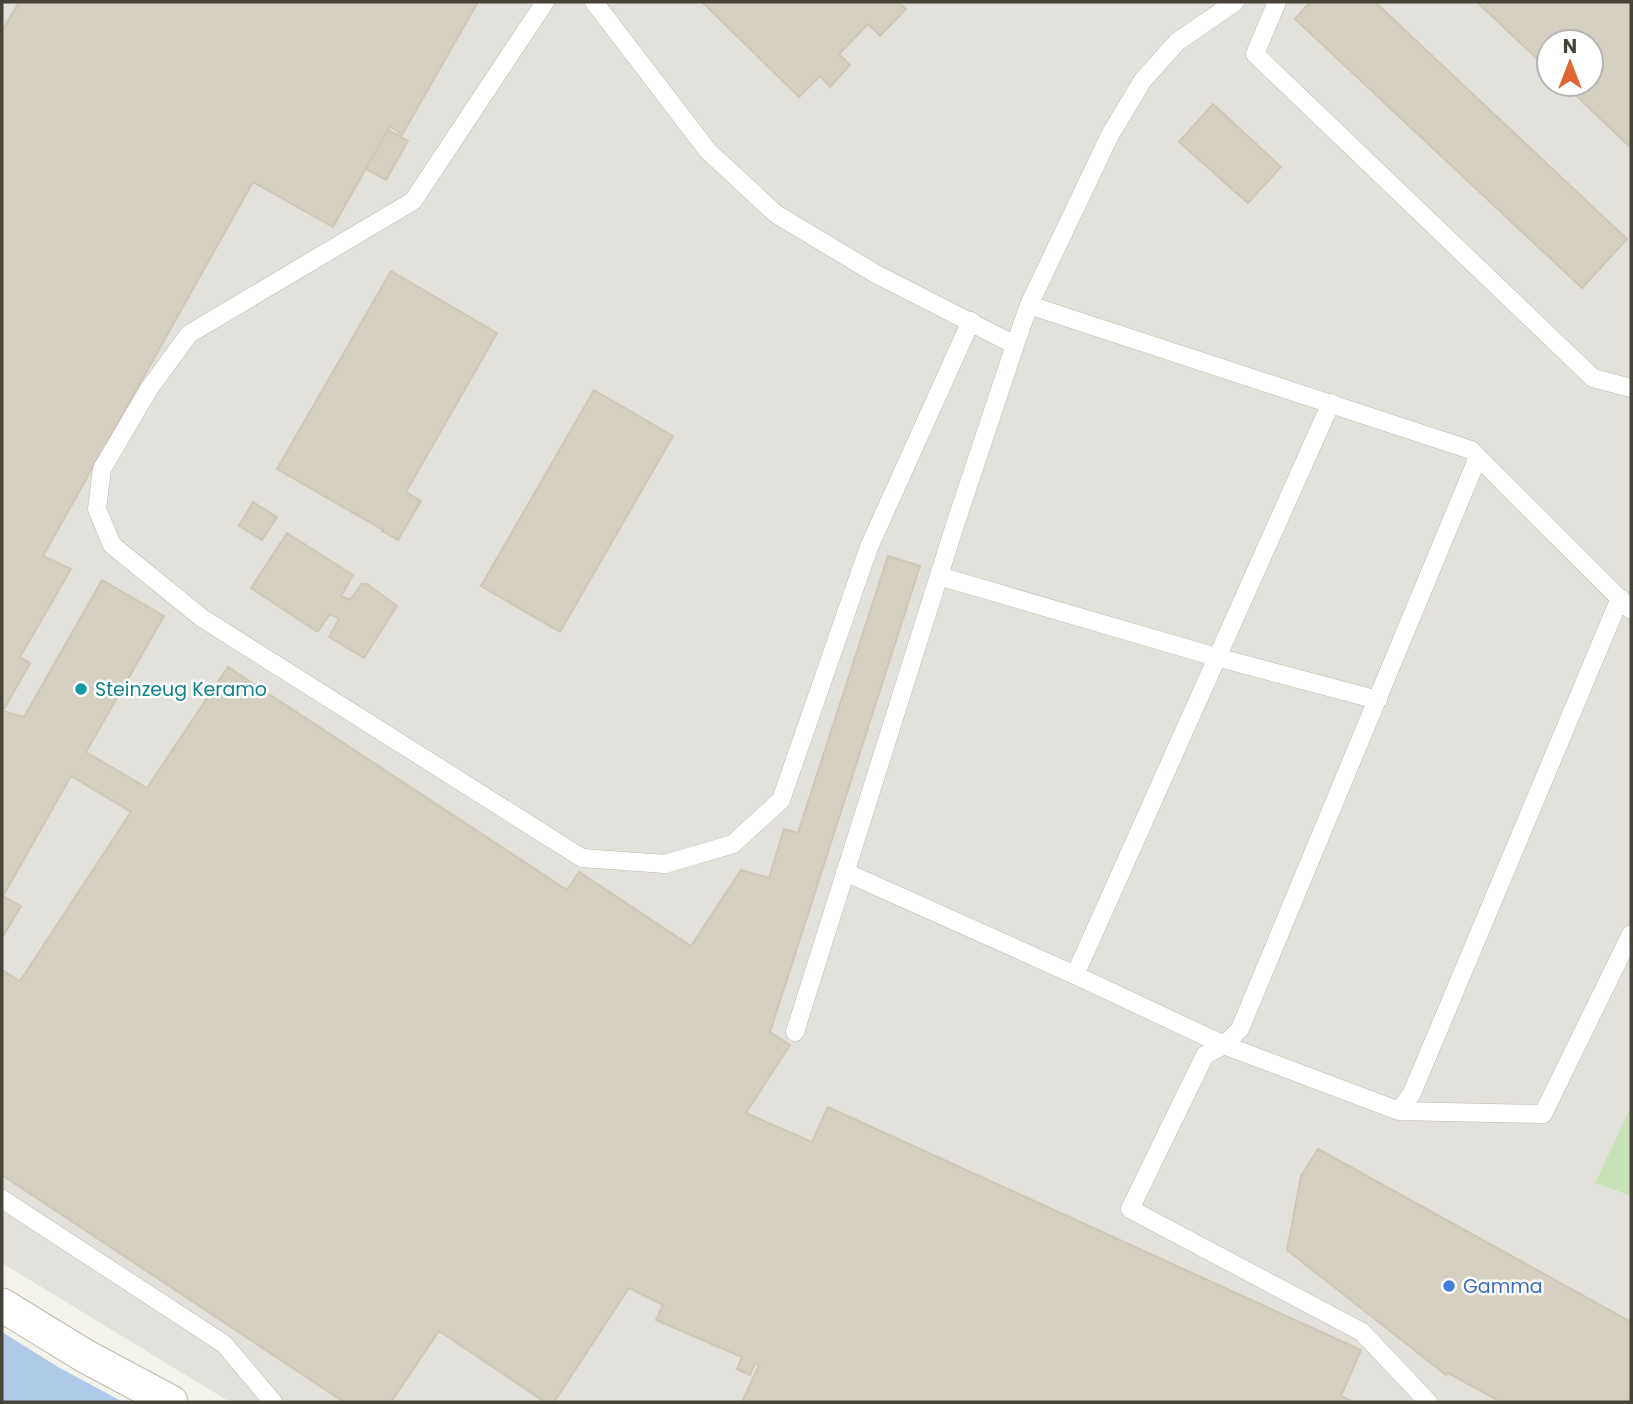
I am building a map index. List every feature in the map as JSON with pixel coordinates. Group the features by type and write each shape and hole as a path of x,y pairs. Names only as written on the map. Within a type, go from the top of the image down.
{"street":[{"path":"2,1306 85,1356 171,1402"}],"lane":[{"path":"545,2 413,201 189,334 149,389 102,469 97,509 111,545 202,618 582,858 665,864 733,844 781,800 869,547 971,321"},
{"path":"594,2 708,150 776,214 876,274 1015,345"},
{"path":"795,1032 939,576 1029,305 1110,135 1143,80 1177,42 1236,2"},
{"path":"1277,2 1255,54 1593,378 1631,388"},
{"path":"1029,305 1471,450 1625,604 1412,1093 1399,1111"},
{"path":"1075,975 1331,403"},
{"path":"1428,1402 1362,1332 1130,1209 1205,1055 1224,1045 1240,1029 1478,457"},
{"path":"939,576 1216,657 1378,700"},
{"path":"845,872 1224,1045 1399,1111 1543,1114 1631,934"},
{"path":"2,1199 224,1344 273,1402"}],"shaded area":[{"path":"2,2 1631,2 1631,1106 1595,1183 1631,1196 1631,1402 230,1402 2,1263"}],"green space":[{"path":"1631,1106 1631,1196 1595,1183"}],"water":[{"path":"2,1332 58,1367 123,1402 2,1402"}],"building":[{"name":"Steinzeug Keramo","path":"19,2 478,2 402,135 390,126 333,227 253,182 43,556 71,569 20,657 30,663 3,711 24,717 102,580 164,616 86,752 147,788 228,667 567,890 579,872 691,946 741,870 769,878 784,829 798,833 888,556 920,566 770,1032 790,1045 746,1113 812,1142 828,1107 1361,1350 1341,1396 1353,1402 742,1402 759,1365 755,1363 750,1375 737,1369 742,1357 656,1320 663,1305 629,1288 554,1402 545,1402 439,1331 391,1402 344,1402 2,1175 2,970 20,981 131,812 71,776 3,896 21,906 2,938 2,31"},
{"path":"702,2 899,2 906,9 880,36 868,24 839,54 850,65 830,87 820,76 799,97"},
{"path":"1310,2 1375,2 1627,239 1582,288 1295,19"},
{"path":"1477,2 1631,2 1631,148 1579,98 1605,98 1605,28 1535,28 1535,57"},
{"path":"1213,104 1281,167 1248,203 1179,142"},
{"path":"388,130 408,141 386,180 366,169"},
{"path":"391,271 497,333 406,492 421,501 398,540 277,469"},
{"path":"594,390 673,436 560,632 481,586"},
{"path":"253,502 277,517 262,540 239,526"},
{"path":"287,533 353,575 341,596 350,600 362,584 367,584 397,606 364,658 329,637 339,619 330,614 316,631 251,588"},
{"name":"Gamma","path":"1318,1149 1631,1322 1631,1395 1627,1402 1501,1402 1448,1373 1446,1375 1287,1250 1301,1176"}],"place":[{"name":"Steinzeug Keramo","path":"81,689"},
{"name":"Gamma","path":"1449,1286"}]}
